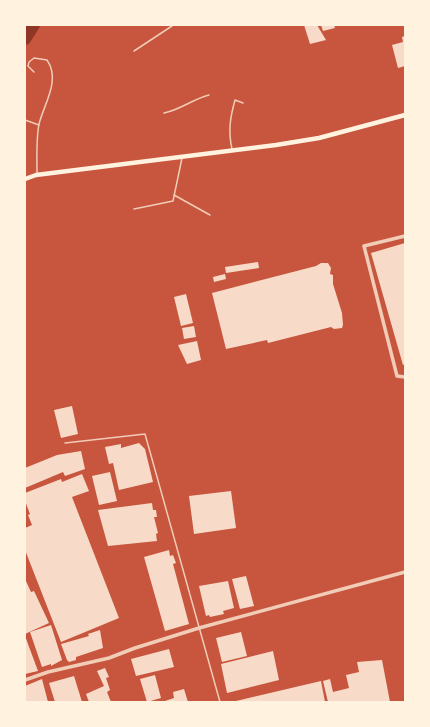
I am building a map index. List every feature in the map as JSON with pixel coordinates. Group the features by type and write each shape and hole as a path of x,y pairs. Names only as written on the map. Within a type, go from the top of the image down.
{"main road":[{"path":"25,179 36,176 182,158 319,138 405,115"}],"street":[{"path":"405,236 364,246 397,376 405,377"},
{"path":"25,680 48,672 109,658 135,648 199,628 405,572"}],"lane":[{"path":"134,50 172,26"},
{"path":"34,72 28,66 28,62 34,58 47,60 51,66 51,90 39,125 36,176"},
{"path":"164,113 172,111 200,97 209,95"},
{"path":"233,151 229,134 230,119 235,100 242,103"},
{"path":"25,120 39,125"},
{"path":"134,209 173,200 182,158"},
{"path":"174,195 210,215"},
{"path":"65,443 146,434 220,702"}],"building":[{"path":"304,25 317,25 326,40 310,44"},
{"path":"321,25 334,25 335,28 323,31"},
{"path":"405,36 405,66 398,68 392,45 403,42 402,37"},
{"path":"405,243 405,364 403,365 371,253"},
{"path":"258,262 259,268 226,273 225,267"},
{"path":"321,263 328,263 331,268 330,274 333,275 333,284 342,313 342,328 334,329 331,327 268,343 267,340 226,349 212,293 316,266"},
{"path":"225,274 226,279 214,282 213,277"},
{"path":"186,294 193,323 181,326 174,297"},
{"path":"194,326 196,337 184,339 182,328"},
{"path":"197,341 201,360 187,364 178,345"},
{"path":"72,406 78,434 61,438 54,410"},
{"path":"139,443 145,449 153,482 119,490 113,463 109,464 105,447 121,444 121,448"},
{"path":"81,451 85,469 65,476 63,472 25,488 25,468 57,455"},
{"path":"110,472 117,501 99,505 92,476"},
{"path":"82,474 89,491 72,497 119,618 61,642 25,550 25,528 32,525 28,515 30,514 25,501 25,493 61,479 62,482"},
{"path":"231,491 236,528 194,534 189,496"},
{"path":"152,503 153,510 156,510 157,517 154,517 158,533 156,534 157,541 108,546 98,510"},
{"path":"169,550 170,556 173,555 176,563 173,564 189,624 165,631 144,557"},
{"path":"246,576 254,606 240,609 232,579"},
{"path":"25,579 31,592 34,591 49,623 25,634"},
{"path":"228,581 234,608 223,611 224,614 210,617 209,615 206,616 199,586"},
{"path":"51,625 62,660 51,666 51,664 42,667 30,632"},
{"path":"100,630 103,648 76,657 76,660 69,662 67,660 61,644 89,636 88,634"},
{"path":"241,632 247,656 222,662 216,638"},
{"path":"25,636 38,671 25,674"},
{"path":"169,649 174,667 136,676 131,659"},
{"path":"273,651 279,680 227,693 221,664"},
{"path":"382,660 390,702 328,702 323,681 330,679 333,692 349,688 346,675 359,672 357,662"},
{"path":"105,668 109,677 106,678 110,690 107,692 111,702 89,702 86,694 104,686 97,671"},
{"path":"155,675 161,698 147,702 140,679"},
{"path":"74,676 82,702 55,702 49,683"},
{"path":"42,679 48,702 25,702 25,686"},
{"path":"321,681 325,702 236,701"},
{"path":"184,689 188,702 162,702 174,698 173,692"}],"waterway":[{"path":"25,39 34,25"}]}
